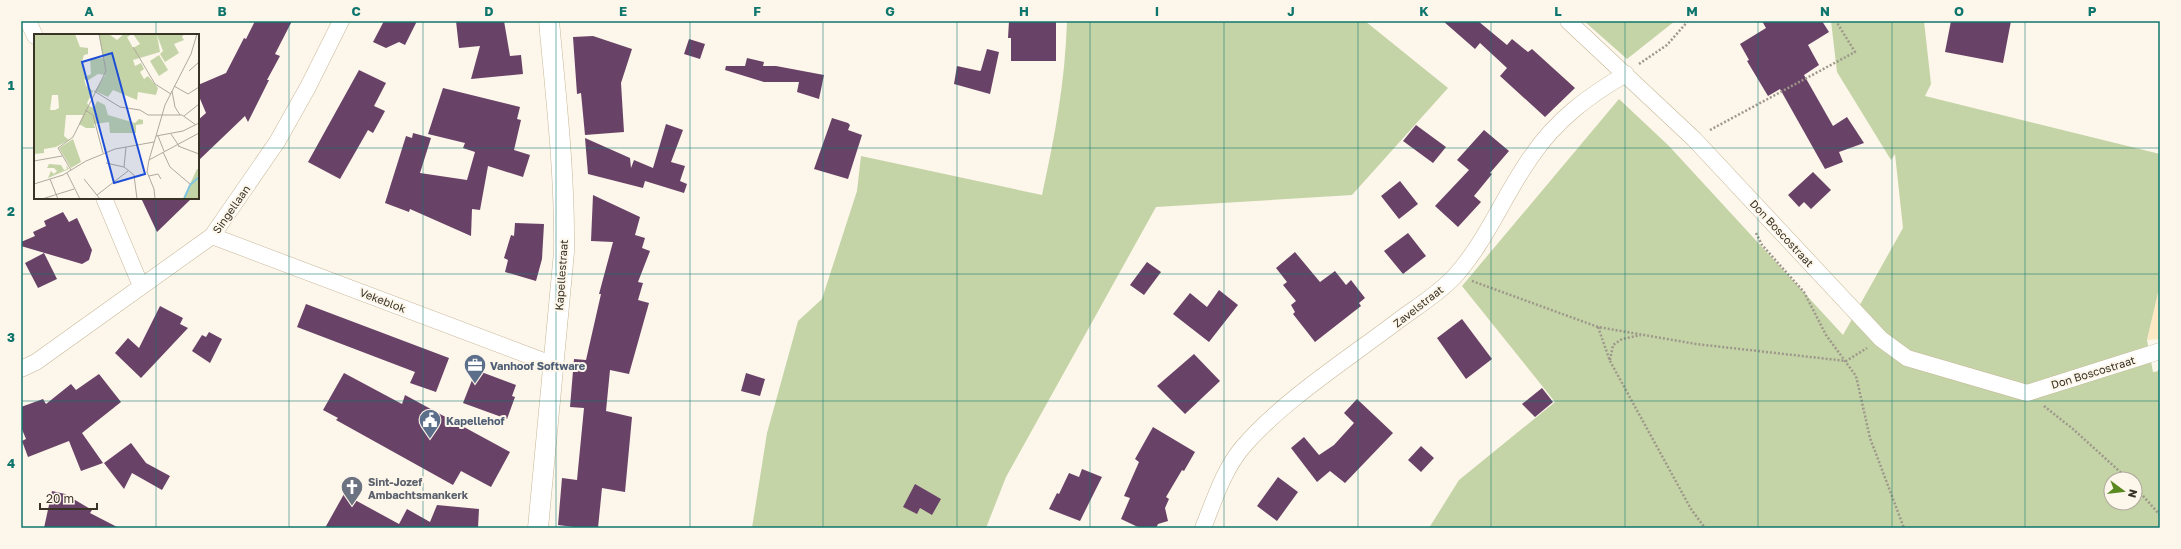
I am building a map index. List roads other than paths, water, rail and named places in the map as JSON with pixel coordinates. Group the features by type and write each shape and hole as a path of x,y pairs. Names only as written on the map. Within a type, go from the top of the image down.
{"street":[{"path":"28,21 34,34"},
{"name":"Singellaan","path":"21,369 36,362 212,236 277,142 308,87 341,21"},
{"name":"Kapellestraat","path":"538,528 564,252 565,207 549,21"},
{"name":"Don Boscostraat","path":"1568,21 1694,139 1880,339 1907,358 2026,393 2160,351"},
{"name":"Zavelstraat","path":"1203,528 1220,484 1242,449 1278,411 1442,288 1455,275 1495,218 1530,158 1544,139 1592,94 1626,74"},
{"path":"104,199 141,286"},
{"name":"Vekeblok","path":"212,236 554,365"}],"place":[{"name":"Vanhoof Software","path":"475,384"},
{"name":"Kapellehof","path":"430,440"},
{"name":"Sint-Jozef Ambachtsmankerk","path":"352,506"}]}
